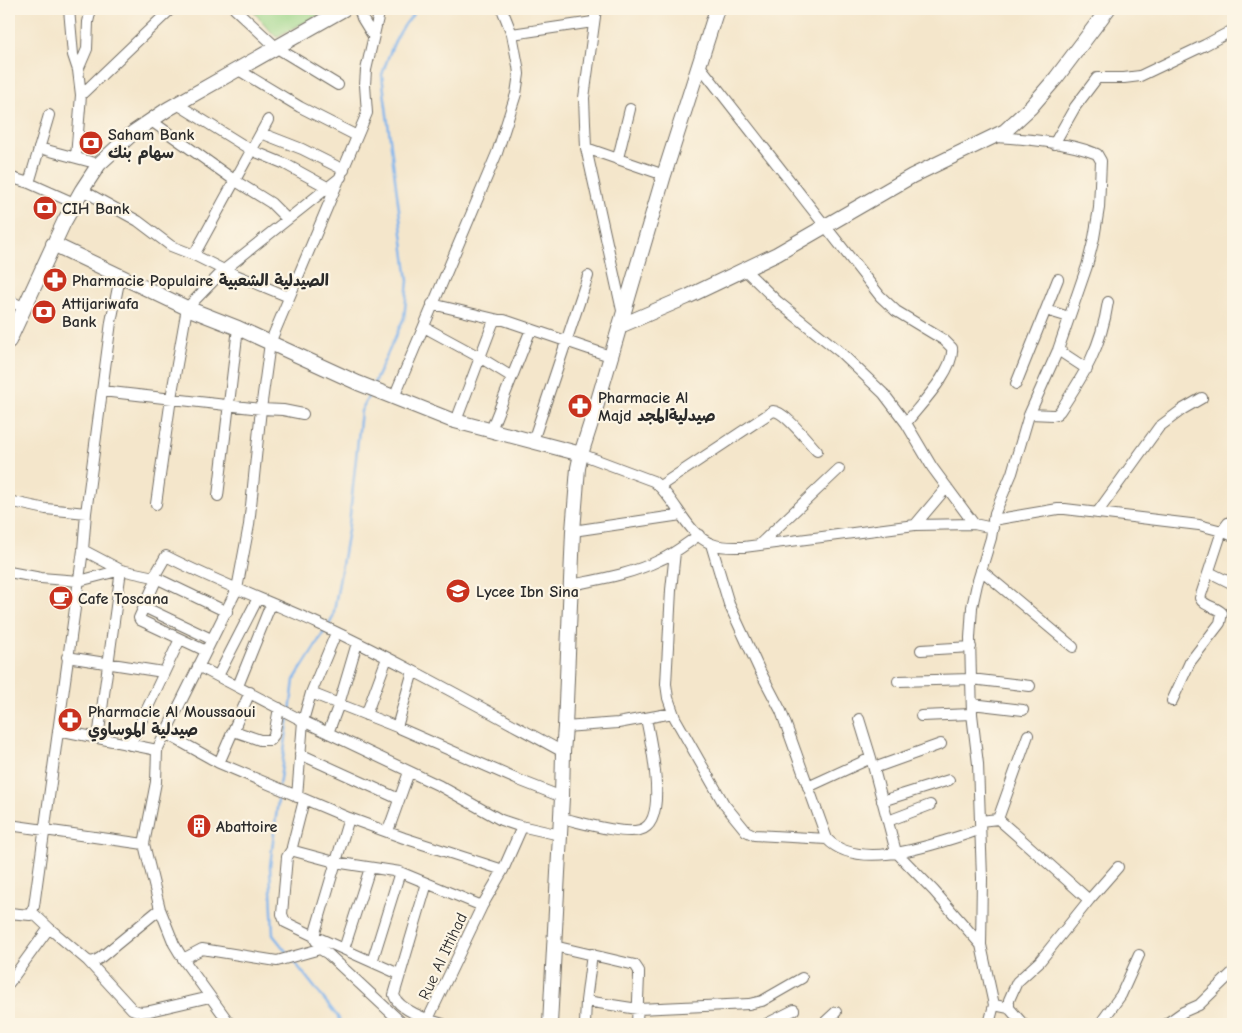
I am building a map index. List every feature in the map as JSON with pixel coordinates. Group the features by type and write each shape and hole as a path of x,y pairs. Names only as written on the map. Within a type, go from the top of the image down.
{"street":[{"path":"69,9 73,55 78,70 81,95 76,157"},
{"path":"78,70 86,54 91,9"},
{"path":"81,95 171,9"},
{"path":"235,9 277,48 338,85"},
{"path":"9,341 74,202 99,164 126,138 150,120 344,9"},
{"path":"359,9 373,36"},
{"path":"230,1024 183,959 174,944 160,910 144,844 156,782 157,750 237,590 250,526 260,409 270,343 367,113 366,77 380,9"},
{"path":"388,395 424,326 497,152 516,94 518,74 512,34 502,9"},
{"path":"596,9 584,98 586,148 621,321"},
{"path":"550,1024 573,531 580,454 597,404 664,175 700,66 716,9"},
{"path":"621,321 745,270 827,226 912,176 1012,126 1056,78 1108,9"},
{"path":"512,34 593,22"},
{"path":"1054,144 1074,107 1097,78 1140,76 1211,43 1233,30"},
{"path":"700,66 884,301 896,311 944,340 952,348 950,361 939,382 906,423"},
{"path":"237,69 300,107 358,136"},
{"path":"177,104 251,150 284,164 327,187"},
{"path":"618,158 630,109"},
{"path":"29,183 49,115"},
{"path":"150,120 234,180 271,203 287,219"},
{"path":"194,255 268,120"},
{"path":"261,133 302,149 343,173"},
{"path":"989,1024 994,1005 981,945 982,878 978,764 972,709 970,647 972,607 993,524 1012,474 1030,414 1058,350 1087,266 1094,238 1098,208 1101,161 1099,155 1095,153 1028,139 993,137"},
{"path":"39,148 99,164"},
{"path":"586,148 664,175"},
{"path":"156,504 171,398 187,308 224,270 343,173"},
{"path":"9,177 29,183 74,202"},
{"path":"82,190 138,221 172,246 290,297"},
{"path":"53,244 187,308 238,328 388,395 456,421 580,454 650,479 660,486 699,535 711,544 729,547 915,525 993,524 1058,509 1199,525 1233,536"},
{"path":"745,270 778,302 839,351 892,403 932,467 974,524"},
{"path":"532,441 568,340 588,276"},
{"path":"32,912 79,581 111,322 120,277"},
{"path":"1016,384 1058,279"},
{"path":"9,300 24,308"},
{"path":"1030,414 1057,414 1087,369 1100,336 1108,302"},
{"path":"432,304 504,320 568,340 610,356"},
{"path":"1046,310 1070,317"},
{"path":"456,421 493,323 499,320"},
{"path":"424,326 512,377"},
{"path":"218,496 238,328"},
{"path":"491,430 531,329"},
{"path":"1058,350 1087,369"},
{"path":"102,391 283,410 303,414"},
{"path":"1097,513 1159,427 1183,409 1202,398"},
{"path":"660,486 773,410 786,417 817,451"},
{"path":"760,544 839,470"},
{"path":"915,525 946,487"},
{"path":"9,501 46,510 86,514"},
{"path":"573,531 682,515"},
{"path":"1172,701 1190,662 1222,618 1219,610 1206,605 1200,601 1200,598 1222,531 1233,520"},
{"path":"571,585 626,573 656,562 675,552 699,535"},
{"path":"711,544 728,604 781,711 827,839 836,847 856,854 874,856 937,843 998,819 1028,735"},
{"path":"83,550 121,570 155,578 227,612"},
{"path":"675,552 666,684 673,714 724,804 746,831 754,835 827,839"},
{"path":"206,651 139,618 166,556 237,590 320,624 413,671 563,752"},
{"path":"9,572 41,578 79,581 121,570"},
{"path":"98,738 121,570"},
{"path":"981,570 1073,647"},
{"path":"1209,572 1233,584"},
{"path":"218,676 258,598"},
{"path":"238,686 270,604"},
{"path":"144,607 211,639"},
{"path":"336,633 301,721 301,798 292,848 287,857 282,914 288,924 399,974"},
{"path":"130,745 180,639"},
{"path":"328,733 339,704 357,643"},
{"path":"921,650 970,647"},
{"path":"67,657 164,672"},
{"path":"366,716 387,658"},
{"path":"198,666 250,692 301,721 469,801 501,820 522,827 560,835"},
{"path":"398,727 413,671"},
{"path":"898,681 971,679 1030,686"},
{"path":"219,763 250,692"},
{"path":"311,693 398,727 516,779 562,797"},
{"path":"921,716 972,709 1022,710"},
{"path":"234,731 260,740 270,740 274,735 282,710"},
{"path":"565,727 618,723 673,714"},
{"path":"561,818 623,831 646,828 653,816 657,782 646,718"},
{"path":"859,719 873,763 896,852 934,891 981,945"},
{"path":"58,730 157,750"},
{"path":"165,733 219,763 349,818 503,870"},
{"path":"808,787 873,763 941,744"},
{"path":"300,754 399,799"},
{"path":"388,832 409,772"},
{"path":"882,801 949,780"},
{"path":"888,822 930,806"},
{"path":"349,818 314,936 320,949 328,954 403,1024"},
{"path":"998,819 1089,900"},
{"path":"9,825 144,844"},
{"name":"Rue Al Ittihad","path":"428,1019 482,906 503,870 522,827"},
{"path":"292,848 295,851 335,862 400,872 482,906"},
{"path":"1009,1008 1009,1000 1017,982 1040,961 1118,867"},
{"path":"344,949 370,868"},
{"path":"372,962 400,872"},
{"path":"427,883 394,993 395,1000 408,1009 443,1024"},
{"path":"88,960 93,962 100,958 160,910"},
{"path":"9,913 27,915 32,912"},
{"path":"32,912 88,960 132,1009 140,1012 150,1012 210,997"},
{"path":"9,983 49,928"},
{"path":"554,946 628,963 636,967 639,976 637,1024"},
{"path":"183,959 202,949 277,961 320,949"},
{"path":"585,1024 592,954"},
{"path":"1101,1024 1122,994 1139,955"},
{"path":"1166,1024 1183,1012 1199,1005 1233,972"},
{"path":"586,1002 638,1009 749,1004 762,1001 802,978"},
{"path":"994,1005 1009,1008 1023,1024"},
{"path":"766,1024 794,1010"},
{"path":"823,1024 836,1012"}],"green space":[{"path":"251,9 331,9 276,37"}],"waterway":[{"path":"374,383 404,318 408,281 382,75 396,39 405,24 418,9"},
{"path":"329,625 333,617 349,524 361,411 370,393"},
{"path":"290,712 294,680 326,629"},
{"path":"279,786 289,717"},
{"path":"279,792 270,866 273,935 289,955"},
{"path":"293,960 338,1017 341,1024"}],"place":[{"name":"Saham Bank سهام بنك","path":"91,143"},
{"name":"CIH Bank","path":"45,208"},
{"name":"Pharmacie Populaire الصيدلية الشعبية","path":"55,280"},
{"name":"Attijariwafa Bank","path":"44,312"},
{"name":"Pharmacie Al Majd صيدليةالمجد","path":"580,406"},
{"name":"Lycee Ibn Sina","path":"458,591"},
{"name":"Cafe Toscana","path":"61,598"},
{"name":"Pharmacie Al Moussaoui صيدلية الموساوي","path":"70,720"},
{"name":"Abattoire","path":"199,826"}]}
